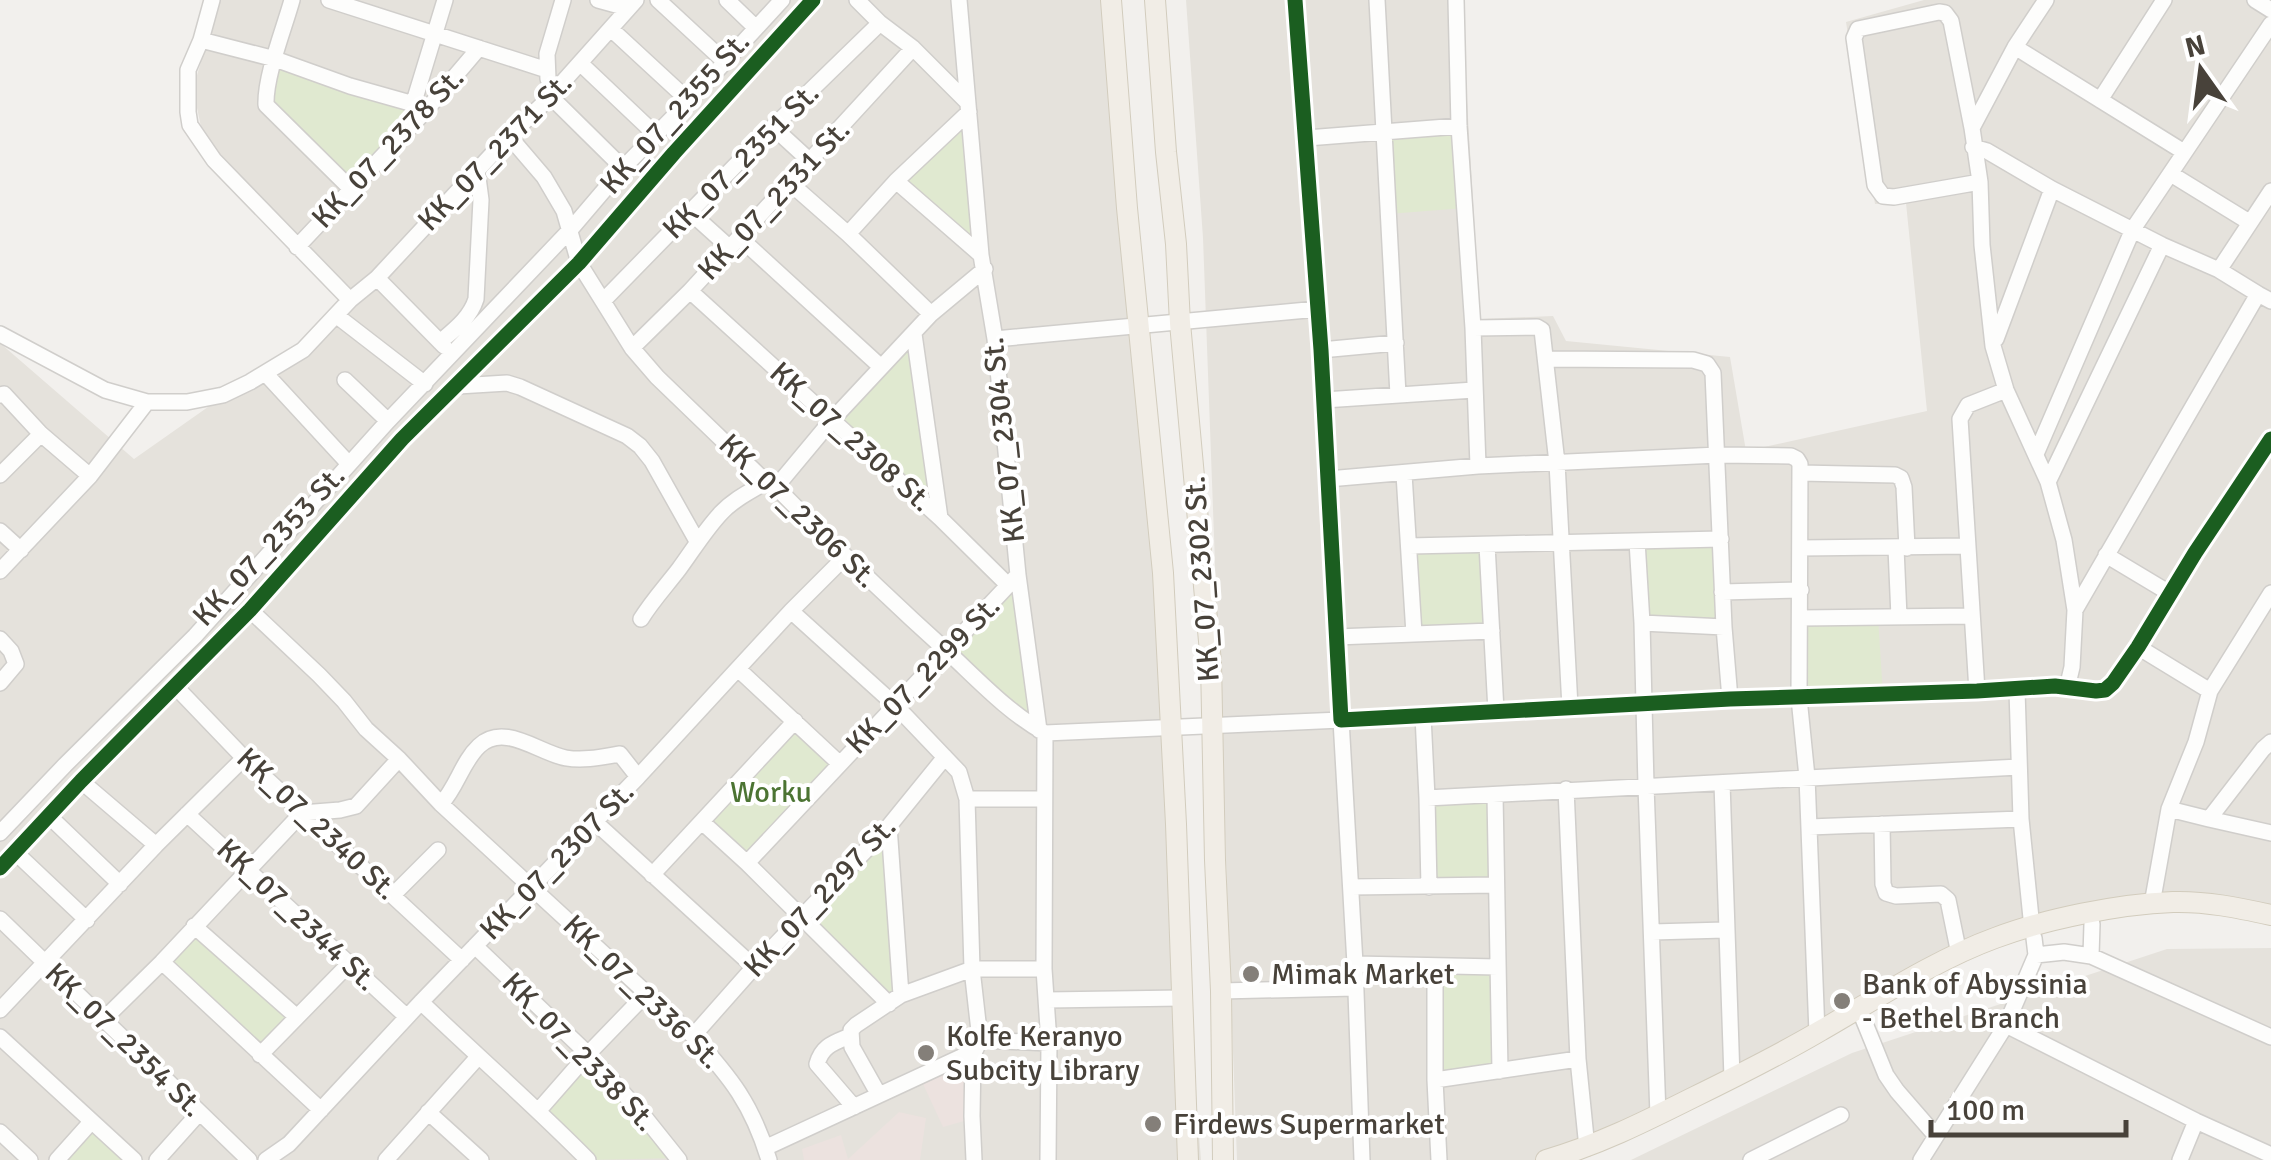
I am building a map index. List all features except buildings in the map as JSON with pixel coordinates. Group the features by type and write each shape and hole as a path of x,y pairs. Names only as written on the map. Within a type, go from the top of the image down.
{"main road":[{"name":"KK_07_2302 St.","path":"1111,0 1162,574 1188,1160"},
{"name":"KK_07_2302 St.","path":"1156,0 1211,663 1225,1154"},
{"path":"1584,1154 1959,954 1996,938 2034,940 2063,919 2152,904 2226,905 2271,914"},
{"path":"1546,1160 1608,1151 1704,1103 1924,981 1991,950 2116,918 2174,912 2271,924"}],"street":[{"path":"212,0 188,70 190,125 214,160 350,300"},
{"path":"292,0 266,105 352,190"},
{"path":"329,0 547,70"},
{"path":"200,40 275,59 421,106 445,0"},
{"path":"563,0 548,54 547,99 623,168"},
{"path":"598,0 631,4"},
{"path":"658,0 725,62"},
{"path":"727,0 756,28"},
{"name":"KK_07_2355 St.","path":"571,229 623,168 782,0"},
{"name":"KK_07_2355 St.","path":"580,263 674,152 813,0"},
{"path":"857,0 913,48 968,107"},
{"path":"848,234 968,107 959,0"},
{"path":"1296,0 1322,350 1362,1160"},
{"path":"1377,0 1398,394"},
{"path":"1456,0 1478,466"},
{"path":"1972,128 2015,47 2046,0"},
{"path":"2100,100 2164,0"},
{"path":"2254,0 2271,10"},
{"name":"KK_07_2371 St.","path":"0,334 105,390 147,402 186,402 223,395 257,378 303,350 376,278 547,99 631,4"},
{"path":"1980,182 1894,196 1883,196 1878,191 1874,185 1855,32 1863,26 1940,12 1951,20 1980,182 1993,346 2006,390 2048,482 2064,540 2076,610 2068,688"},
{"name":"KK_07_2351 St.","path":"603,301 880,22"},
{"path":"2036,454 2133,229 2271,24"},
{"path":"611,29 689,100"},
{"path":"2015,47 2184,152"},
{"name":"KK_07_2378 St.","path":"297,246 352,190 421,106 479,48"},
{"name":"KK_07_2331 St.","path":"632,348 735,243 913,48"},
{"path":"580,63 656,135"},
{"name":"KK_07_2304 St.","path":"968,107 983,262 995,339 1013,580 1042,731 1048,1160"},
{"path":"1306,138 1460,126"},
{"path":"773,128 810,161"},
{"name":"KK_07_2306 St.","path":"509,136 544,177 564,210 580,263 632,348 657,377 947,652 1024,722 1042,731"},
{"path":"1973,146 2162,245 2219,270 2264,297 2076,610"},
{"path":"440,342 466,319 476,298 481,200 476,170"},
{"path":"2171,174 2249,222"},
{"path":"642,619 697,540 730,505 771,484 983,262 896,181"},
{"path":"790,184 932,314"},
{"path":"1993,346 2052,188"},
{"path":"2219,270 2271,191"},
{"path":"690,212 735,243 881,367"},
{"name":"KK_07_2353 St.","path":"0,833 194,636 388,421 571,229"},
{"path":"2048,482 2162,245"},
{"name":"KK_07_2353 St.","path":"0,868 250,610 402,439 580,263"},
{"path":"376,278 453,354"},
{"name":"KK_07_2308 St.","path":"690,291 1013,580"},
{"path":"995,339 1318,309"},
{"path":"337,316 425,384"},
{"path":"1473,328 1537,326 1542,330 1558,462 1570,707"},
{"path":"914,334 940,518"},
{"path":"1322,350 1396,343"},
{"path":"1546,359 1693,360 1706,364 1713,373 1730,699"},
{"path":"257,378 349,464"},
{"path":"345,380 388,421"},
{"path":"458,386 508,383 627,436 652,461 697,540"},
{"path":"1324,400 1474,390"},
{"path":"1977,692 1960,419 1968,405 2006,390"},
{"path":"0,395 4,394 40,434 90,476"},
{"path":"0,570 90,476 147,402"},
{"path":"0,476 40,434"},
{"path":"1042,731 1730,699 2105,690 2138,647 2271,439"},
{"path":"1328,479 1478,466 1718,454 1797,459 1799,698 1807,776 1817,1033"},
{"path":"1404,474 1414,634"},
{"path":"1800,474 1901,478 1904,486 1899,617"},
{"path":"0,530 20,550"},
{"path":"1409,546 1721,540"},
{"path":"1637,541 1658,1115"},
{"path":"1487,545 1496,711"},
{"path":"1800,548 1967,546"},
{"path":"2106,555 2172,594"},
{"name":"KK_07_2307 St.","path":"266,1160 289,1144 845,557"},
{"name":"KK_07_2299 St.","path":"746,863 1013,580"},
{"path":"1722,592 1801,590"},
{"path":"2152,904 2169,809 2196,742 2210,691 2271,594"},
{"path":"102,1020 302,813 356,806 399,759 250,610"},
{"path":"790,611 895,705 959,772 967,799 977,1045 972,1116 974,1160"},
{"path":"1801,618 1971,616"},
{"path":"1642,623 1724,627"},
{"path":"1336,638 1492,631"},
{"path":"0,639 11,650 16,664 0,683"},
{"path":"2138,647 2210,691"},
{"path":"738,669 839,763"},
{"name":"KK_07_2340 St.","path":"175,686 244,758 462,960"},
{"path":"1921,1160 2006,1025 2034,940 2021,819 2017,690"},
{"path":"1423,716 1428,888"},
{"path":"652,875 795,721"},
{"path":"440,804 478,747 496,738 512,737 548,754 580,760 620,754 638,777"},
{"path":"2209,819 2271,742"},
{"name":"KK_07_2297 St.","path":"693,1036 889,826 945,757"},
{"path":"0,1010 244,758"},
{"name":"KK_07_2336 St.","path":"399,759 440,804 693,1036 744,1098 767,1154"},
{"path":"1428,798 2019,766"},
{"path":"81,781 156,845"},
{"path":"1722,783 1732,1078"},
{"path":"1566,789 1584,1154"},
{"path":"1494,794 1500,1071"},
{"path":"967,799 1044,798"},
{"path":"2169,809 2271,833"},
{"name":"KK_07_2344 St.","path":"187,814 407,1017"},
{"path":"49,816 120,884"},
{"path":"1809,827 2021,819"},
{"path":"595,822 754,967"},
{"path":"702,822 895,1000"},
{"path":"1882,824 1886,893 1945,896 1959,954"},
{"path":"889,826 895,1000"},
{"path":"394,895 438,850"},
{"path":"15,852 87,920"},
{"path":"1351,887 1496,885"},
{"name":"KK_07_2354 St.","path":"0,919 249,1160"},
{"path":"2091,956 2092,924"},
{"path":"194,926 297,1017"},
{"path":"1652,932 1725,930"},
{"path":"2034,940 2064,952 2091,956 2271,1038"},
{"name":"KK_07_2338 St.","path":"475,946 588,1054 643,1114 676,1159"},
{"path":"162,962 321,1110"},
{"path":"260,1055 349,964"},
{"path":"1355,964 1498,967"},
{"path":"1435,967 1439,1160"},
{"path":"879,1095 851,1042 851,1030 856,1024 895,1000 972,969 1044,970"},
{"path":"1221,992 1355,988"},
{"path":"540,1110 647,993"},
{"path":"1047,1000 1182,998"},
{"path":"421,1002 540,1110 588,1160"},
{"path":"1862,1016 1886,1075 1936,1136"},
{"path":"2006,1025 2271,1156"},
{"path":"0,1036 134,1160"},
{"path":"851,1042 827,1045 817,1064 854,1107"},
{"path":"767,1154 977,1045 1049,1043"},
{"path":"386,1160 478,1057"},
{"path":"1435,1080 1578,1059"},
{"path":"157,1160 199,1112"},
{"path":"428,1112 481,1160"},
{"path":"1751,1160 1842,1115"},
{"path":"2180,1160 2196,1121"},
{"path":"57,1160 91,1122"},
{"path":"0,1132 30,1160"}],"shaded area":[{"path":"219,0 1108,0 1125,172 1201,1160 0,1160 0,343 134,459 353,305 207,155 193,89"},
{"path":"1186,0 1461,0 1480,319 1553,316 1566,341 1730,357 1746,451 1927,411 1906,203 1875,204 1846,22 1924,0 2271,0 2271,914 2175,902 1996,937 1820,1032 1546,1160 1237,1160 1203,238"},
{"path":"2271,948 2271,1160 1631,1160 1852,1053 2167,949"},
{"path":"963,1067 968,1073 971,1119 943,1127 922,1082"},
{"path":"899,1112 926,1118 920,1160 804,1160 802,1149 841,1135 848,1159"}],"green space":[{"path":"275,59 423,106 352,190 266,105"},
{"path":"969,112 981,255 896,181"},
{"path":"1459,126 1465,208 1388,214 1383,131"},
{"path":"914,334 940,518 831,421"},
{"path":"1721,539 1724,627 1642,623 1637,541"},
{"path":"1487,545 1492,631 1414,634 1409,546"},
{"path":"1018,575 1039,730 947,652"},
{"path":"1878,617 1883,695 1799,698 1801,618"},
{"name":"Worku","path":"795,721 839,763 747,863 702,822"},
{"path":"1495,795 1496,885 1429,887 1427,798"},
{"path":"889,826 901,995 889,1004 801,916"},
{"path":"194,926 297,1017 260,1055 162,962"},
{"path":"1435,967 1498,967 1500,1071 1435,1080"},
{"path":"588,1054 679,1158 588,1160 539,1110"},
{"path":"91,1122 134,1160 57,1160"}],"cycle path":[{"path":"0,868 250,610 402,439 579,263 813,0"},
{"path":"1295,0 1321,350 1341,720 2055,686 2105,690 2138,647 2271,439"}],"place":[{"name":"Mimak Market","path":"1251,974"},
{"name":"Bank of Abyssinia - Bethel Branch","path":"1842,1001"},
{"name":"Kolfe Keranyo Subcity Library","path":"926,1053"},
{"name":"Firdews Supermarket","path":"1153,1124"}]}
